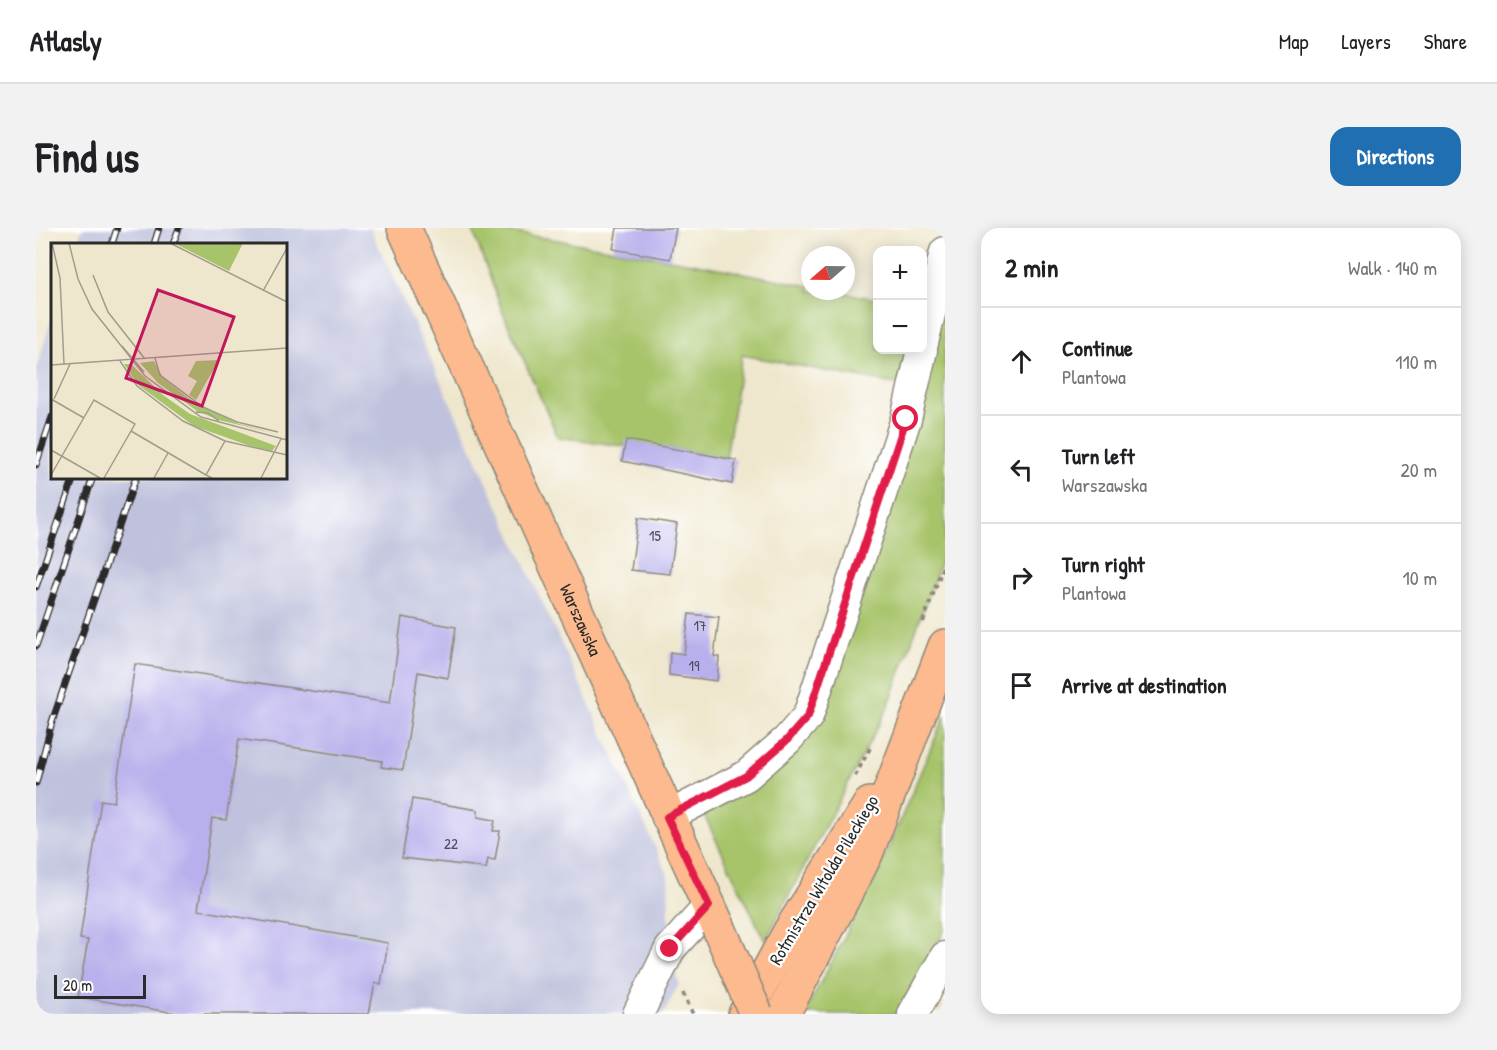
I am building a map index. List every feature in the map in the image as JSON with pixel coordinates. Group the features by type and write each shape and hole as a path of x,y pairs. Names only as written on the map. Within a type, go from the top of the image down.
{"main road":[{"name":"Warszawska","path":"404,228 756,1014"},
{"name":"Rotmistrza Witolda Pileckiego","path":"783,1014 866,854 945,646"},
{"name":"Rotmistrza Witolda Pileckiego","path":"745,1014 790,931 904,749"}],"street":[{"path":"927,327 945,252"},
{"path":"667,817 746,776 787,740 808,716 906,419 921,354"},
{"path":"638,1014 670,949 713,916"},
{"path":"914,1014 945,957"}],"path":[{"path":"679,984 693,1014"}],"shaded area":[{"path":"82,228 370,228 668,875 670,949 679,984 663,1014 36,1014 36,369 51,321 51,478 286,478 286,243 77,243"}],"green space":[{"path":"472,228 487,228 692,263 801,284 801,300 855,300 855,295 873,298 873,354 906,354 899,385 742,355 726,458 668,448 667,452 558,437 503,313"},
{"path":"945,290 945,550 888,707 765,941 703,813 802,735 924,354 927,354 927,346"},
{"path":"945,715 945,929 898,1014 804,1014 876,877"}],"building":[{"path":"617,228 676,228 670,259 613,249"},
{"path":"626,440 736,460 732,484 622,461"},
{"path":"638,518 677,524 670,574 631,570"},
{"path":"689,614 719,617 714,656 719,657 717,681 669,675 670,652 684,654"},
{"path":"402,617 456,627 448,678 418,672 403,770 381,767 382,761 239,739 226,820 212,818 198,910 388,943 381,984 375,983 369,1014 182,1014 78,997 88,940 80,939 101,800 114,802 135,664 390,703"},
{"path":"412,799 478,810 478,817 495,820 493,831 500,831 495,860 488,859 486,869 402,858"}],"railway":[{"path":"112,243 117,228"},
{"path":"154,243 159,228"},
{"path":"173,243 179,228"},
{"path":"36,465 51,420"},
{"path":"36,587 74,478"},
{"path":"36,646 93,478"},
{"path":"36,783 52,722 136,478"}],"route":[{"path":"670,949 709,906 667,817 746,776 787,740 808,716 906,419"}]}
